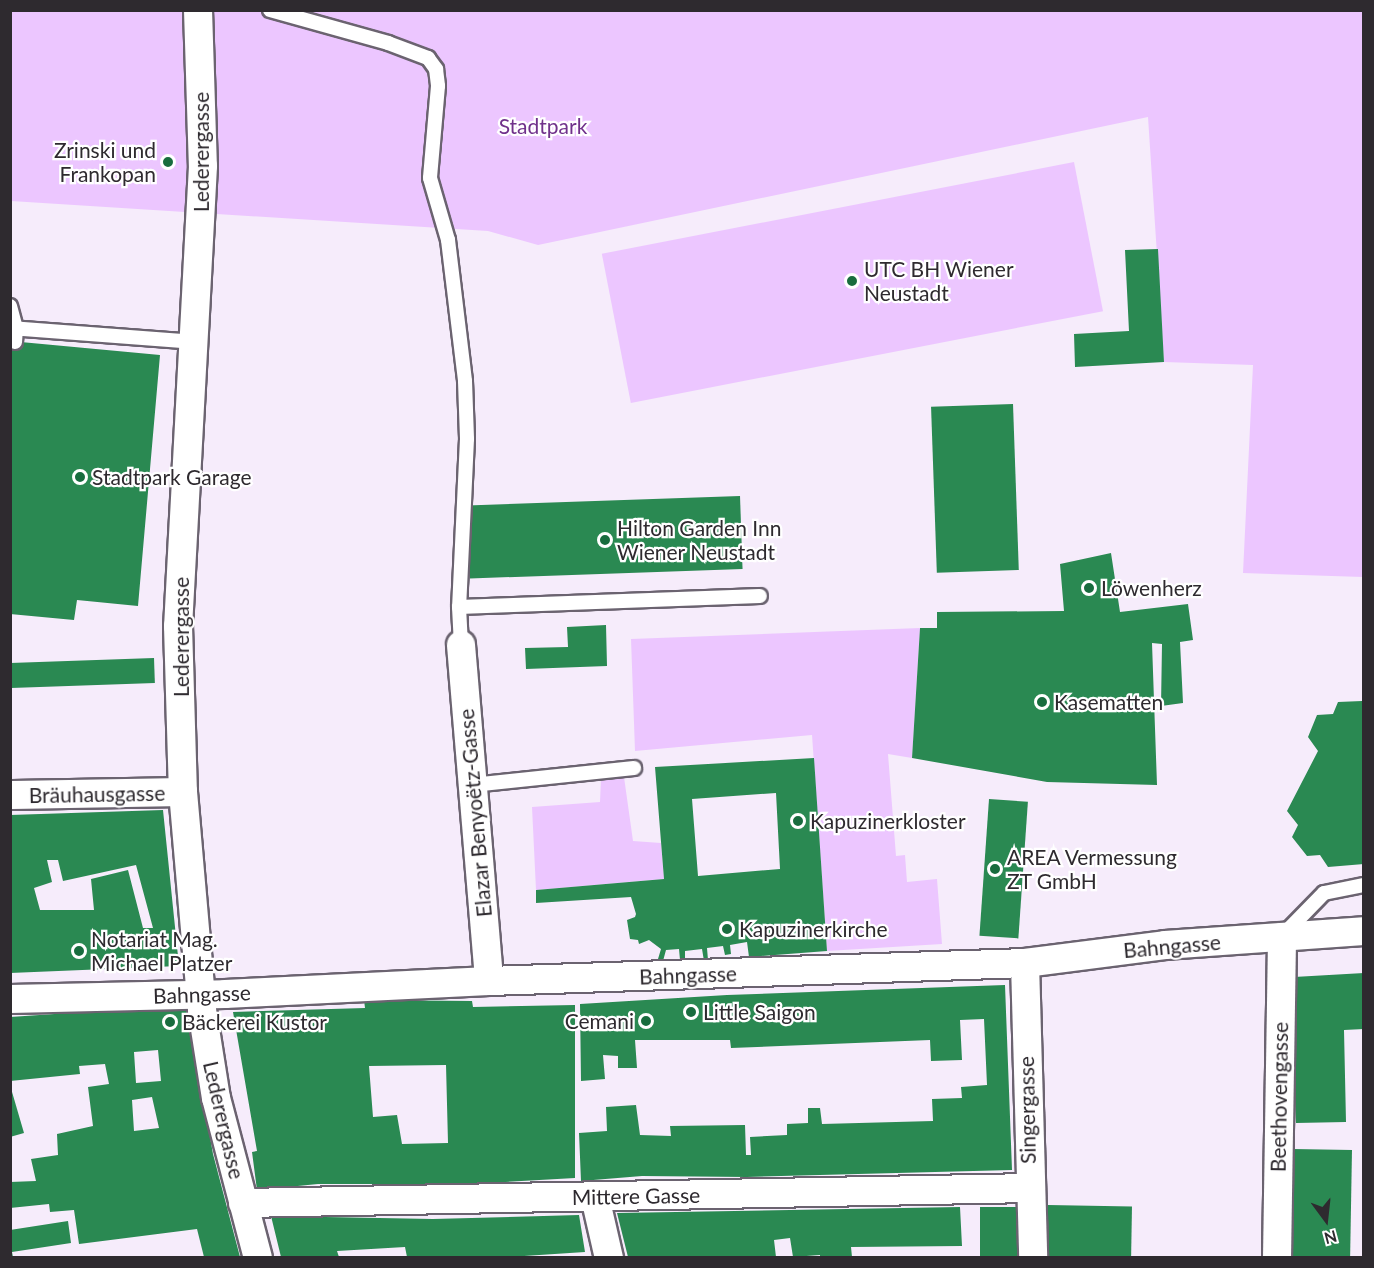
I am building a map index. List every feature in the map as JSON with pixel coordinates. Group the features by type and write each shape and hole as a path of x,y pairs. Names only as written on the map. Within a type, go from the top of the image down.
{"street":[{"name":"Lederergasse","path":"198,10 203,166 178,626 183,792 200,995 216,1098 258,1257"},
{"name":"Elazar Benyoëtz-Gasse","path":"461,645 489,981"},
{"name":"Bräuhausgasse","path":"10,795 183,792"},
{"name":"Bahngasse","path":"10,999 200,995 489,981 1025,963 1165,945 1364,931"},
{"name":"Beethovengasse","path":"1277,1257 1282,937"},
{"name":"Singergasse","path":"1025,963 1029,1188 1033,1257"},
{"name":"Mittere Gasse","path":"243,1203 1029,1188"},
{"path":"595,1197 609,1257"}],"lane":[{"path":"270,10 398,46 428,58 436,69 438,86 430,178 448,240 465,381 467,439 459,607 461,645"},
{"path":"10,306 14,333 195,342"},
{"path":"459,607 760,596"},
{"path":"472,785 634,768"},
{"path":"1282,937 1324,893 1364,885"}],"green space":[{"name":"Stadtpark","path":"10,11 1363,11 1363,577 1243,573 1253,365 1164,362 1148,117 538,245 488,231 11,201"},
{"name":"UTC BH Wiener Neustadt","path":"1074,162 1103,311 631,403 602,254"},
{"path":"920,628 912,758 888,754 896,856 905,855 907,882 937,879 942,944 827,951 812,735 635,751 631,639"},
{"path":"624,777 633,841 661,843 664,879 536,890 532,807 600,802 601,778"}],"building":[{"path":"1158,249 1164,362 1075,367 1074,334 1129,331 1125,250"},
{"name":"Stadtpark Garage","path":"10,341 160,355 138,606 77,600 74,620 10,614"},
{"path":"1013,404 1019,570 937,573 931,407"},
{"name":"Hilton Garden Inn Wiener Neustadt","path":"740,496 743,569 470,578 467,506"},
{"name":"Kasematten","path":"1111,553 1120,612 1188,604 1193,640 1180,642 1183,703 1161,706 1162,644 1152,643 1157,785 1047,782 912,758 920,628 937,628 937,612 1064,611 1060,564"},
{"path":"606,625 607,666 526,669 525,648 568,647 567,627"},
{"path":"154,658 155,683 11,688 10,663"},
{"path":"1362,701 1364,864 1328,867 1320,855 1307,856 1292,837 1298,825 1287,811 1318,751 1308,737 1317,715 1333,714 1338,702"},
{"path":"814,758 827,951 749,957 747,942 730,945 731,954 725,955 723,946 707,948 708,960 704,961 702,949 685,951 685,959 680,960 679,949 666,950 663,961 658,959 661,949 649,940 639,944 638,940 630,939 627,920 635,917 636,914 631,897 536,903 536,890 664,879 655,767","holes":["776,793 780,869 698,876 692,799"]},
{"path":"989,799 1028,802 1018,938 979,936"},
{"path":"163,810 179,966 10,973 10,815","holes":["47,860 58,860 63,881 136,865 153,928 143,928 128,870 91,879 94,910 40,910 34,888 52,882"]},
{"path":"1364,973 1364,1029 1344,1030 1346,1122 1296,1123 1293,1056 1294,977"},
{"path":"1005,985 1012,1170 747,1177 642,1176 581,1181 579,1133 607,1131 606,1107 636,1105 640,1135 671,1136 670,1126 745,1125 746,1155 751,1155 750,1137 787,1135 787,1124 808,1123 808,1108 820,1108 822,1124 933,1121 932,1099 962,1098 961,1087 987,1085 984,1019 960,1020 962,1060 931,1061 930,1040 731,1048 730,1040 635,1040 637,1068 618,1068 618,1056 603,1055 605,1079 581,1081 580,1004 727,995"},
{"path":"364,1000 472,1001 473,1007 575,1005 575,1178 471,1184 318,1184 257,1190 252,1152 257,1151 233,1012 365,1008","holes":["446,1065 448,1143 402,1144 397,1115 373,1117 369,1066"]},
{"path":"187,1005 213,1154 240,1257 204,1257 197,1229 79,1244 74,1210 50,1212 49,1204 10,1208 10,1182 36,1181 31,1159 58,1155 57,1134 93,1126 88,1087 109,1084 105,1064 79,1066 80,1074 10,1081 10,1017","holes":["158,1050 161,1081 136,1083 134,1052","152,1097 159,1128 134,1131 132,1100"]},
{"path":"10,1085 24,1133 10,1137"},
{"path":"1293,1149 1352,1150 1350,1258 1291,1257"},
{"path":"1048,1205 1132,1206 1131,1258 1047,1257"},
{"path":"960,1207 962,1246 851,1247 852,1257 820,1257 820,1255 793,1257 790,1238 774,1240 776,1257 628,1257 617,1213"},
{"path":"980,1207 1021,1207 1021,1257 980,1257"},
{"path":"579,1215 585,1252 509,1257 407,1257 405,1247 337,1251 339,1257 281,1257 271,1216 433,1219"},
{"path":"68,1221 71,1243 12,1252 13,1257 10,1257 10,1230"}],"place":[{"name":"Zrinski und Frankopan","path":"168,162"},
{"name":"UTC BH Wiener Neustadt","path":"852,281"},
{"name":"Stadtpark Garage","path":"80,477"},
{"name":"Hilton Garden Inn Wiener Neustadt","path":"605,540"},
{"name":"Löwenherz","path":"1089,588"},
{"name":"Kasematten","path":"1042,702"},
{"name":"Kapuzinerkloster","path":"798,821"},
{"name":"AREA Vermessung ZT GmbH","path":"995,869"},
{"name":"Kapuzinerkirche","path":"727,929"},
{"name":"Notariat Mag. Michael Platzer","path":"79,951"},
{"name":"Little Saigon","path":"691,1012"},
{"name":"Cemani","path":"646,1021"},
{"name":"Bäckerei Kustor","path":"170,1022"}]}
